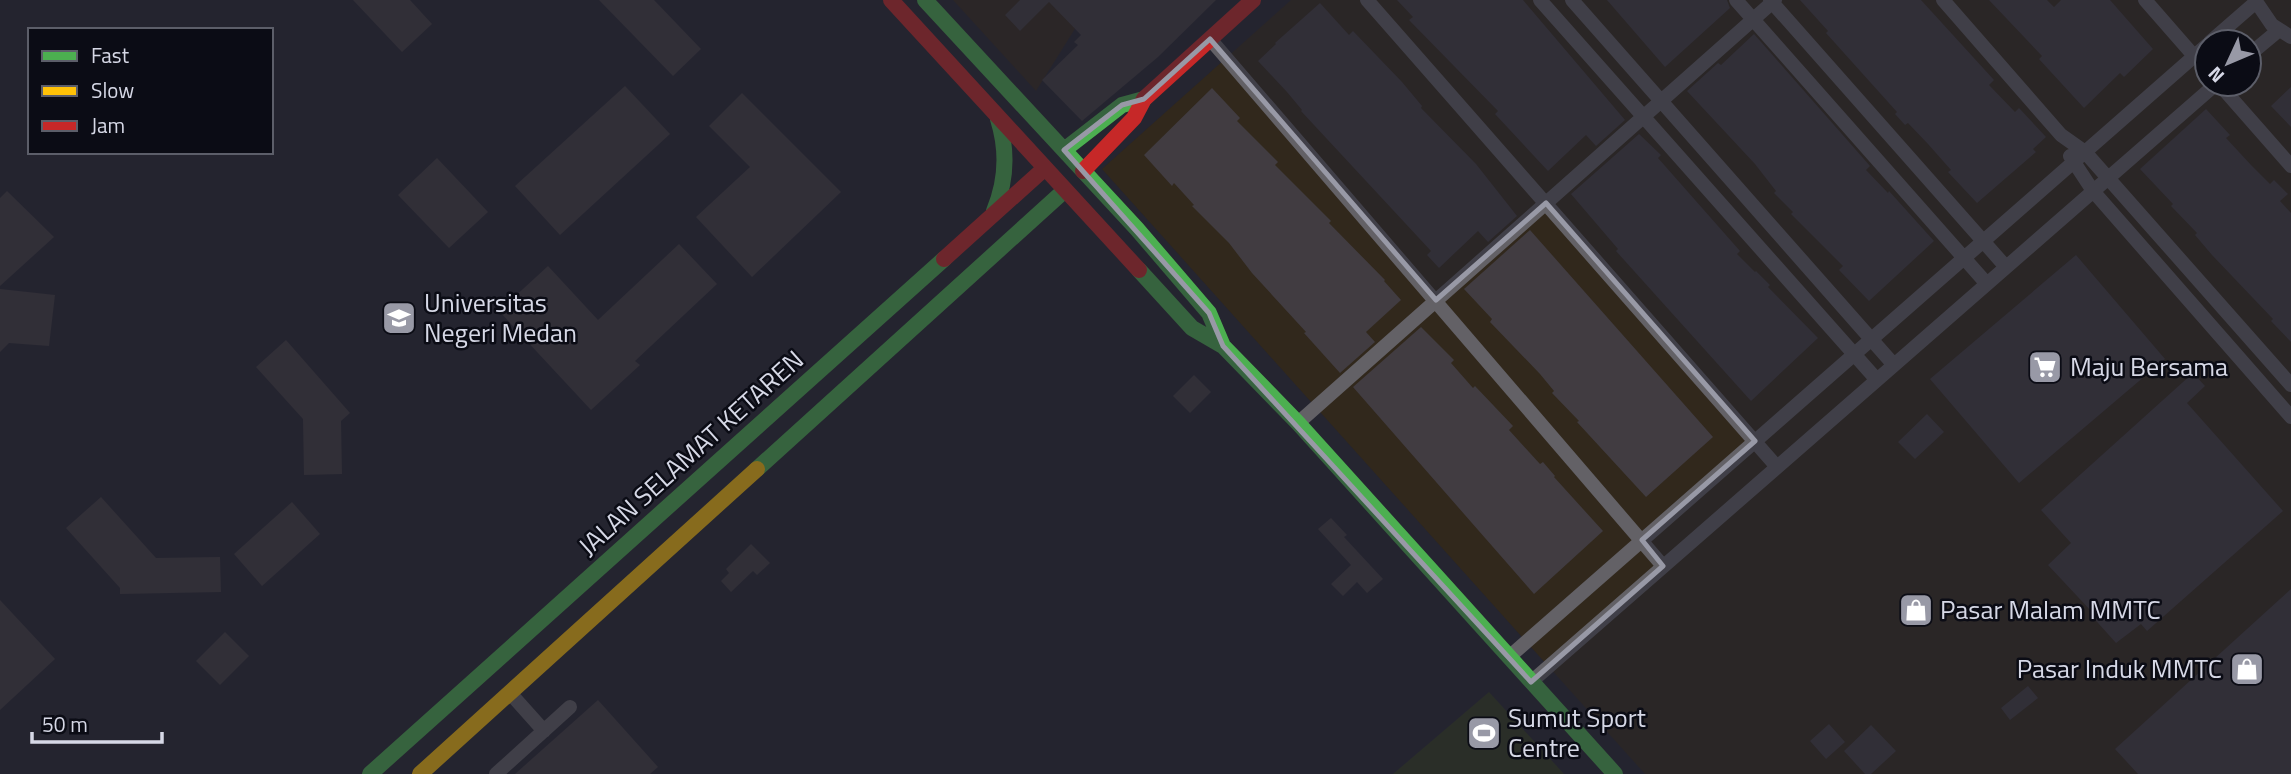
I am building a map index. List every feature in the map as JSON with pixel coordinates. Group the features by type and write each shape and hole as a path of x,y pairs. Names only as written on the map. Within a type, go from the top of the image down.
{"street":[{"path":"891,0 1192,328 1223,345 1298,423 1615,774"},
{"path":"925,0 1137,229 1209,313 1223,345"},
{"path":"1083,171 1134,118 1144,99 1253,0"},
{"path":"1367,0 1777,467"},
{"path":"1540,0 1877,380"},
{"path":"1572,0 1894,365"},
{"path":"1736,0 1987,284"},
{"path":"1943,0 2061,135 2085,152 2109,178 2291,385"},
{"path":"2145,0 2193,55"},
{"path":"1298,423 1772,1 2006,267"},
{"path":"2226,28 2256,1 2267,19 2285,33 2263,46"},
{"path":"1210,39 1664,566"},
{"path":"1509,657 2193,57"},
{"path":"1804,78 1824,61"},
{"path":"1835,113 1855,96"},
{"path":"1531,681 2201,98"},
{"path":"2230,98 2291,166"},
{"path":"1064,150 1122,105 1144,99"},
{"path":"992,215 1006,176 1007,155 996,114"},
{"path":"1869,151 1888,134"},
{"path":"2061,135 2073,163 2093,191 2291,417"},
{"name":"JALAN SELAMAT KETAREN","path":"420,774 428,744 811,378 1045,168"},
{"path":"1911,199 1931,182"},
{"name":"JALAN SELAMAT KETAREN","path":"370,774 428,744 510,693 1065,190"},
{"path":"811,378 833,400"},
{"path":"510,693 544,731"},
{"path":"496,774 570,707"}],"highlighted area":[{"path":"1210,39 1436,300 1546,203 1755,441 1642,540 1663,566 1531,682 1223,346 1209,313 1064,150 1122,105 1144,99"}],"shaded area":[{"path":"953,0 1093,0 1036,91"},
{"path":"1291,0 2291,0 2291,774 1645,774 1102,169"}],"green space":[{"name":"Sumut Sport Centre","path":"1489,692 1564,774 1393,774"}],"building":[{"path":"353,0 410,0 432,24 402,52"},
{"path":"599,0 654,0 701,49 673,76"},
{"path":"1020,0 1216,0 1158,57 1082,121 1042,80 1078,45 1074,42 1081,35 1049,2 1020,31 1005,15"},
{"path":"1397,0 1523,0 1625,120 1596,146 1586,135 1548,171 1495,114 1498,111 1409,20 1413,17"},
{"path":"1607,0 1727,0 1730,8 1665,67"},
{"path":"1800,0 1921,0 1994,80 1989,85 2015,112 2019,108 2046,137 2033,149 2036,152 1977,203 1948,172 1951,170 1928,144 1895,114 1897,112"},
{"path":"1989,0 2047,0 2054,7 2061,0 2110,0 2153,49 2124,77 2120,73 2084,108 2039,59 2042,56"},
{"path":"1320,3 1349,35 1353,31 1402,82 1421,108 1476,164 1517,216 1488,242 1478,231 1439,268 1427,255 1431,251 1258,61"},
{"path":"1754,34 1870,166 1866,170 1934,241 1869,301 1839,270 1843,266 1791,214 1793,212 1774,193 1776,191 1755,164 1687,91 1718,63 1721,65"},
{"path":"625,86 670,134 560,235 515,186"},
{"path":"2291,87 2291,127 2271,106"},
{"path":"1212,88 1240,118 1237,121 1278,162 1275,165 1331,221 1329,223 1401,300 1366,332 1375,342 1340,373 1229,243 1192,206 1194,205 1174,183 1172,186 1144,155"},
{"path":"742,93 841,192 752,277 696,217 750,167 709,126"},
{"path":"2206,109 2230,135 2226,138 2251,165 2270,184 2274,180 2288,194 2280,201 2291,213 2291,342 2271,321 2273,319 2212,255 2195,235 2197,233 2171,206 2173,204 2140,169"},
{"path":"1639,134 1661,155 1658,158 1740,251 1737,254 1770,285 1768,287 1818,338 1751,401 1616,251 1618,249 1571,194"},
{"path":"437,158 488,212 449,248 398,195"},
{"path":"7,191 54,237 0,286 0,198"},
{"path":"1530,230 1713,437 1646,497 1577,422 1579,421 1552,393 1554,391 1540,374 1490,322 1492,319 1464,289"},
{"path":"679,244 717,284 635,361 640,365 591,410 499,311 548,266 598,320"},
{"path":"2076,255 2165,359 2019,483 1930,379"},
{"path":"0,289 55,295 49,346 9,343 0,352"},
{"path":"1421,327 1454,360 1451,363 1473,388 1475,386 1513,426 1509,430 1540,464 1543,462 1603,531 1534,594 1353,387"},
{"path":"286,340 350,413 341,421 342,474 304,475 303,419 256,367"},
{"path":"2193,373 2205,386 2187,403 2283,511 2147,631 2141,624 2116,643 2090,614 2092,612 2048,565 2071,543 2041,510"},
{"path":"1194,375 1211,392 1190,413 1173,396"},
{"path":"1927,414 1944,432 1915,459 1898,442"},
{"path":"101,497 156,558 220,557 221,592 120,594 120,588 66,528"},
{"path":"292,502 320,534 262,586 234,554"},
{"path":"1331,518 1347,535 1344,537 1383,579 1367,593 1357,582 1343,596 1331,584 1351,565 1318,529"},
{"path":"751,544 770,563 757,575 753,571 731,592 721,581 729,573 726,569"},
{"name":"Pasar Induk MMTC","path":"2291,589 2291,774 2138,774 2115,749"},
{"path":"0,600 55,659 0,710"},
{"path":"225,632 249,656 220,685 196,661"},
{"path":"2028,686 2038,698 2010,720 2001,708"},
{"path":"598,700 658,767 650,774 515,774"},
{"path":"1829,724 1845,742 1826,759 1810,741"},
{"path":"1871,725 1896,751 1871,774 1865,774 1844,751"}],"traffic: fast":[{"path":"925,0 1137,229 1209,313 1223,346"},
{"path":"1064,150 1122,105 1144,99"},
{"path":"994,211 1002,188 1005,165 998,119"},
{"path":"757,469 1065,190"},
{"path":"370,774 944,259"},
{"path":"1139,270 1192,328 1223,346 1298,423 1615,774"}],"traffic: slow":[{"path":"420,774 757,469"}],"traffic: jam":[{"path":"891,0 1139,270"},
{"path":"1083,171 1134,118 1144,99 1253,0"},
{"path":"944,259 1045,168"}],"place":[{"name":"Universitas Negeri Medan","path":"399,318"},
{"name":"Maju Bersama","path":"2045,367"},
{"name":"Pasar Malam MMTC","path":"1916,610"},
{"name":"Pasar Induk MMTC","path":"2247,669"},
{"name":"Sumut Sport Centre","path":"1484,733"}]}
